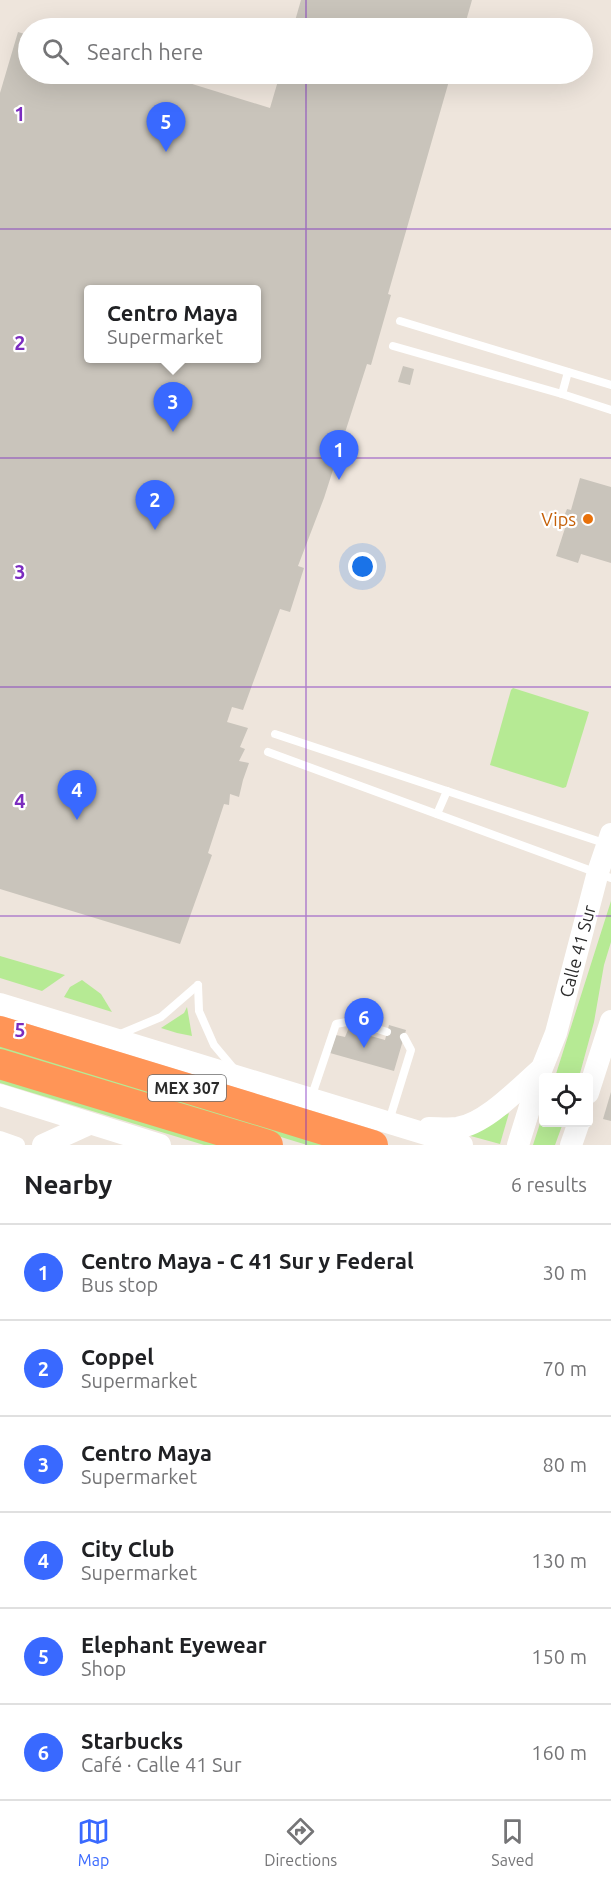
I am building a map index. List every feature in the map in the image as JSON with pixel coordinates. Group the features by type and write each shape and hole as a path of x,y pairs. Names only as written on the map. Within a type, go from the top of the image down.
{"highway":[{"name":"MEX 307","path":"0,1031 390,1131"},
{"name":"MEX 307","path":"0,1064 268,1145"}],"main road":[{"name":"Calle 41 Sur","path":"518,1145 542,1068 556,1033 605,875 610,841"},
{"path":"0,1004 311,1098 390,1131 462,1145"},
{"path":"593,1077 611,1021"},
{"path":"390,1131 459,1128 480,1119 498,1106 542,1068"},
{"path":"0,1095 160,1145"},
{"path":"43,1145 89,1124"},
{"path":"571,1145 577,1127"},
{"path":"587,1127 588,1145"}],"street":[{"path":"0,1139 17,1145"}],"lane":[{"path":"400,321 611,386"},
{"path":"393,346 562,394 611,411"},
{"path":"562,394 568,372"},
{"path":"275,734 447,791 610,841"},
{"path":"268,752 605,875"},
{"path":"437,814 447,791"},
{"path":"112,1038 161,1017 198,985 199,1011 214,1045 243,1078"},
{"path":"311,1098 336,1024 352,1021"},
{"path":"362,1024 387,1032"},
{"path":"390,1131 411,1050 404,1037"}],"green space":[{"path":"513,688 589,712 566,787 490,765"},
{"path":"611,901 611,942 604,965 594,1022 580,1073 556,1073"},
{"path":"0,956 65,975 42,991 0,978"},
{"path":"82,980 101,994 112,1012 64,997 70,987"},
{"path":"187,1007 192,1036 161,1028 184,1013"},
{"path":"0,1044 333,1145 307,1145 0,1051"},
{"path":"0,1074 230,1145 204,1145 0,1083"},
{"path":"509,1113 500,1144 467,1135"},
{"path":"539,1126 562,1127 555,1145 533,1145"}],"building":[{"path":"301,0 472,0 467,18 296,18"},
{"path":"18,32 18,84 192,84 270,108 277,84 448,84 388,294 391,295 371,365 367,364 324,498 298,566 304,568 290,612 280,609 243,710 232,707 227,722 248,728 240,747 245,749 239,761 249,763 239,797 230,794 229,805 224,804 208,853 212,855 180,944 0,889 0,93"},
{"path":"403,366 414,369 410,385 398,382"},
{"path":"580,478 611,487 611,563 581,554 578,563 556,556 567,522 563,521 565,514 567,509 571,510"},
{"path":"353,1018 363,1021 360,1033 385,1040 389,1025 406,1030 394,1071 330,1053 336,1035 345,1037"},
{"path":"611,1092 611,1121 603,1119"}],"place":[{"name":"Elephant Eyewear","path":"166,152"},
{"name":"Centro Maya","path":"173,432"},
{"name":"Centro Maya - C 41 Sur y Federal","path":"339,480"},
{"name":"Vips","path":"588,519"},
{"name":"Coppel","path":"155,530"},
{"name":"City Club","path":"77,820"},
{"name":"Starbucks","path":"364,1048"}]}
